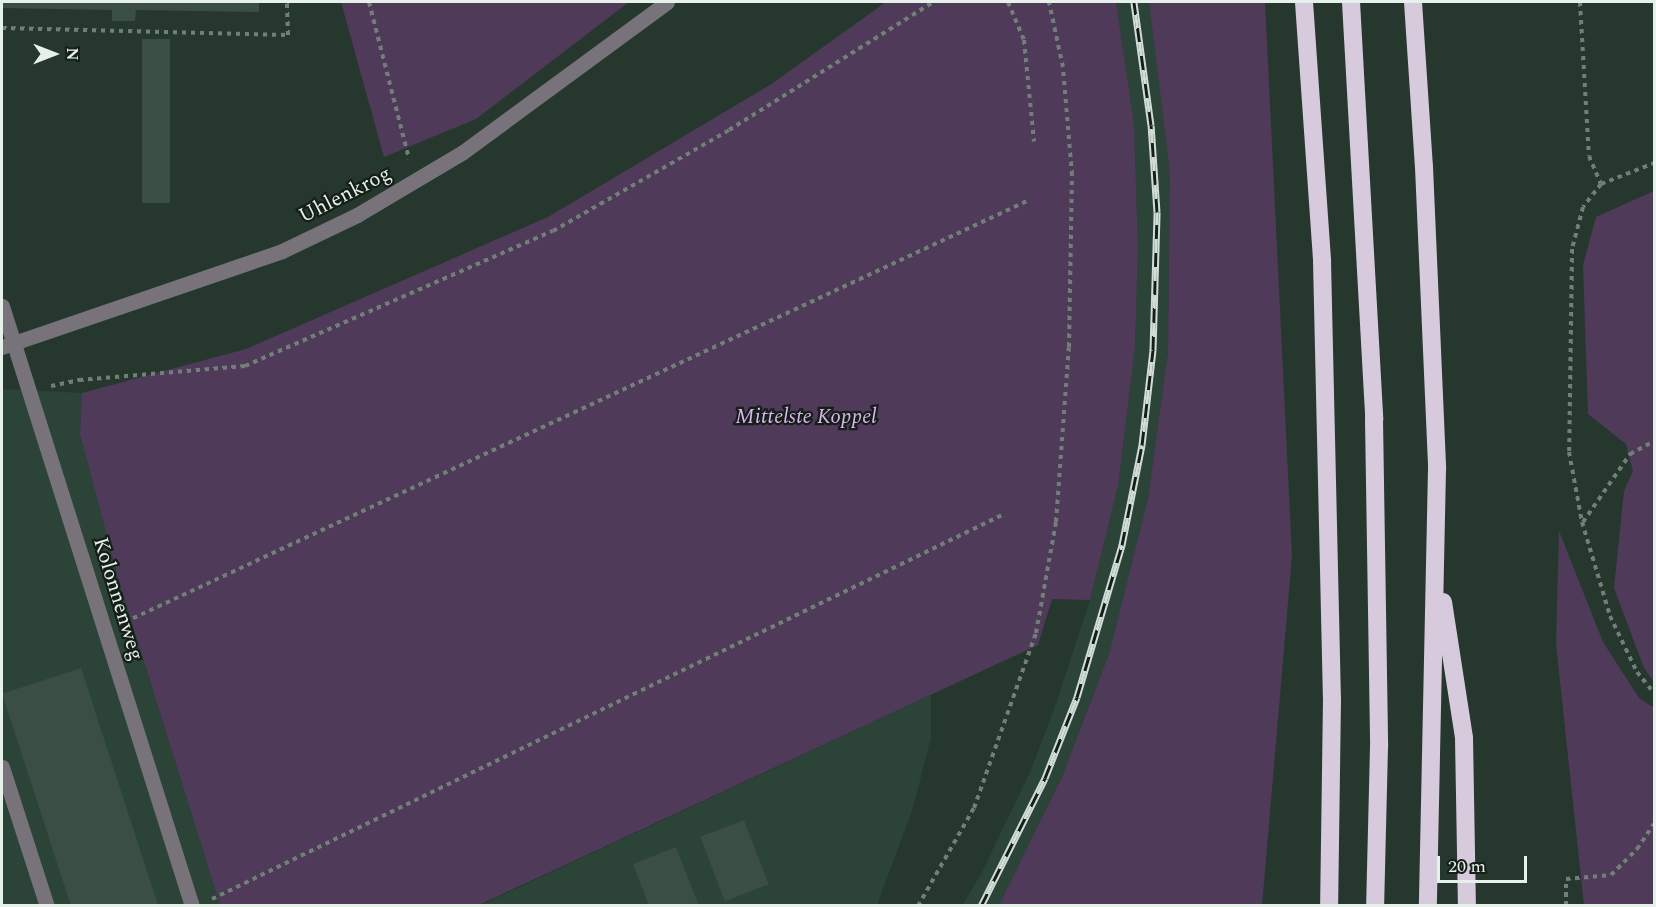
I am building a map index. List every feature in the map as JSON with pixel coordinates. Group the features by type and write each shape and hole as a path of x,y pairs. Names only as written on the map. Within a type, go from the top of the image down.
{"highway":[{"path":"1304,2 1322,261 1332,699 1329,906"},
{"path":"1351,2 1374,419 1379,747 1375,906"},
{"path":"1413,2 1432,324 1436,553 1428,906"},
{"path":"1436,553 1464,738 1467,906"}],"street":[{"name":"Uhlenkrog","path":"8,346 282,251 416,183 667,2"},
{"name":"Kolonnenweg","path":"2,306 8,346 30,391 192,906"},
{"path":"2,767 47,906"}],"path":[{"path":"2,28 288,34 287,2"},
{"path":"369,2 416,183"},
{"path":"30,391 79,380 245,366 553,231 729,130 933,2"},
{"path":"1008,2 1024,40 1034,142"},
{"path":"918,906 974,808 1036,633 1056,522 1069,346 1072,175 1063,66 1049,2"},
{"path":"1580,2 1589,156 1601,184"},
{"path":"1654,163 1601,184 1583,207 1572,249 1569,452 1582,522 1610,616 1637,672 1654,693"},
{"path":"130,620 1029,200"},
{"path":"1582,522 1630,454 1654,441"},
{"path":"209,900 1004,514"},
{"path":"1566,906 1566,879 1611,875 1638,849 1654,824"}],"shaded area":[{"path":"1116,2 1149,2 1170,173 1168,352 1148,498 1109,654 1062,777 999,905 962,906 981,874 1031,770 1057,701 1090,600 1118,486 1135,348 1138,247 1134,124"},
{"path":"2,389 82,393 80,434 118,578 220,905 2,905"},
{"path":"931,695 931,737 913,808 877,905 479,906"}],"green space":[{"path":"341,2 629,2 476,119 384,157"},
{"name":"Mittelste Koppel","path":"886,2 1116,2 1134,124 1138,247 1135,348 1118,486 1090,600 1052,599 1038,645 479,905 220,905 118,578 80,434 82,393 246,349 548,217 770,85"},
{"path":"1149,2 1265,2 1292,556 1262,905 999,905 1062,777 1109,654 1148,498 1168,352 1170,173"},
{"path":"1654,191 1654,682 1644,668 1614,588 1624,491 1633,471 1626,444 1588,414 1583,265 1596,217"},
{"path":"1559,531 1603,642 1639,698 1654,708 1654,905 1584,905 1556,644"}],"building":[{"path":"2,2 259,2 259,12 136,10 135,21 112,21 112,10 2,8"},
{"path":"142,39 170,39 170,203 142,203"},
{"path":"81,668 158,906 71,906 2,694"},
{"path":"744,820 769,884 725,901 700,837"},
{"path":"676,847 699,906 649,906 633,864"}],"railway":[{"path":"981,906 1045,778 1077,697 1122,545 1142,445 1153,350 1157,212 1151,125 1134,2"}]}
